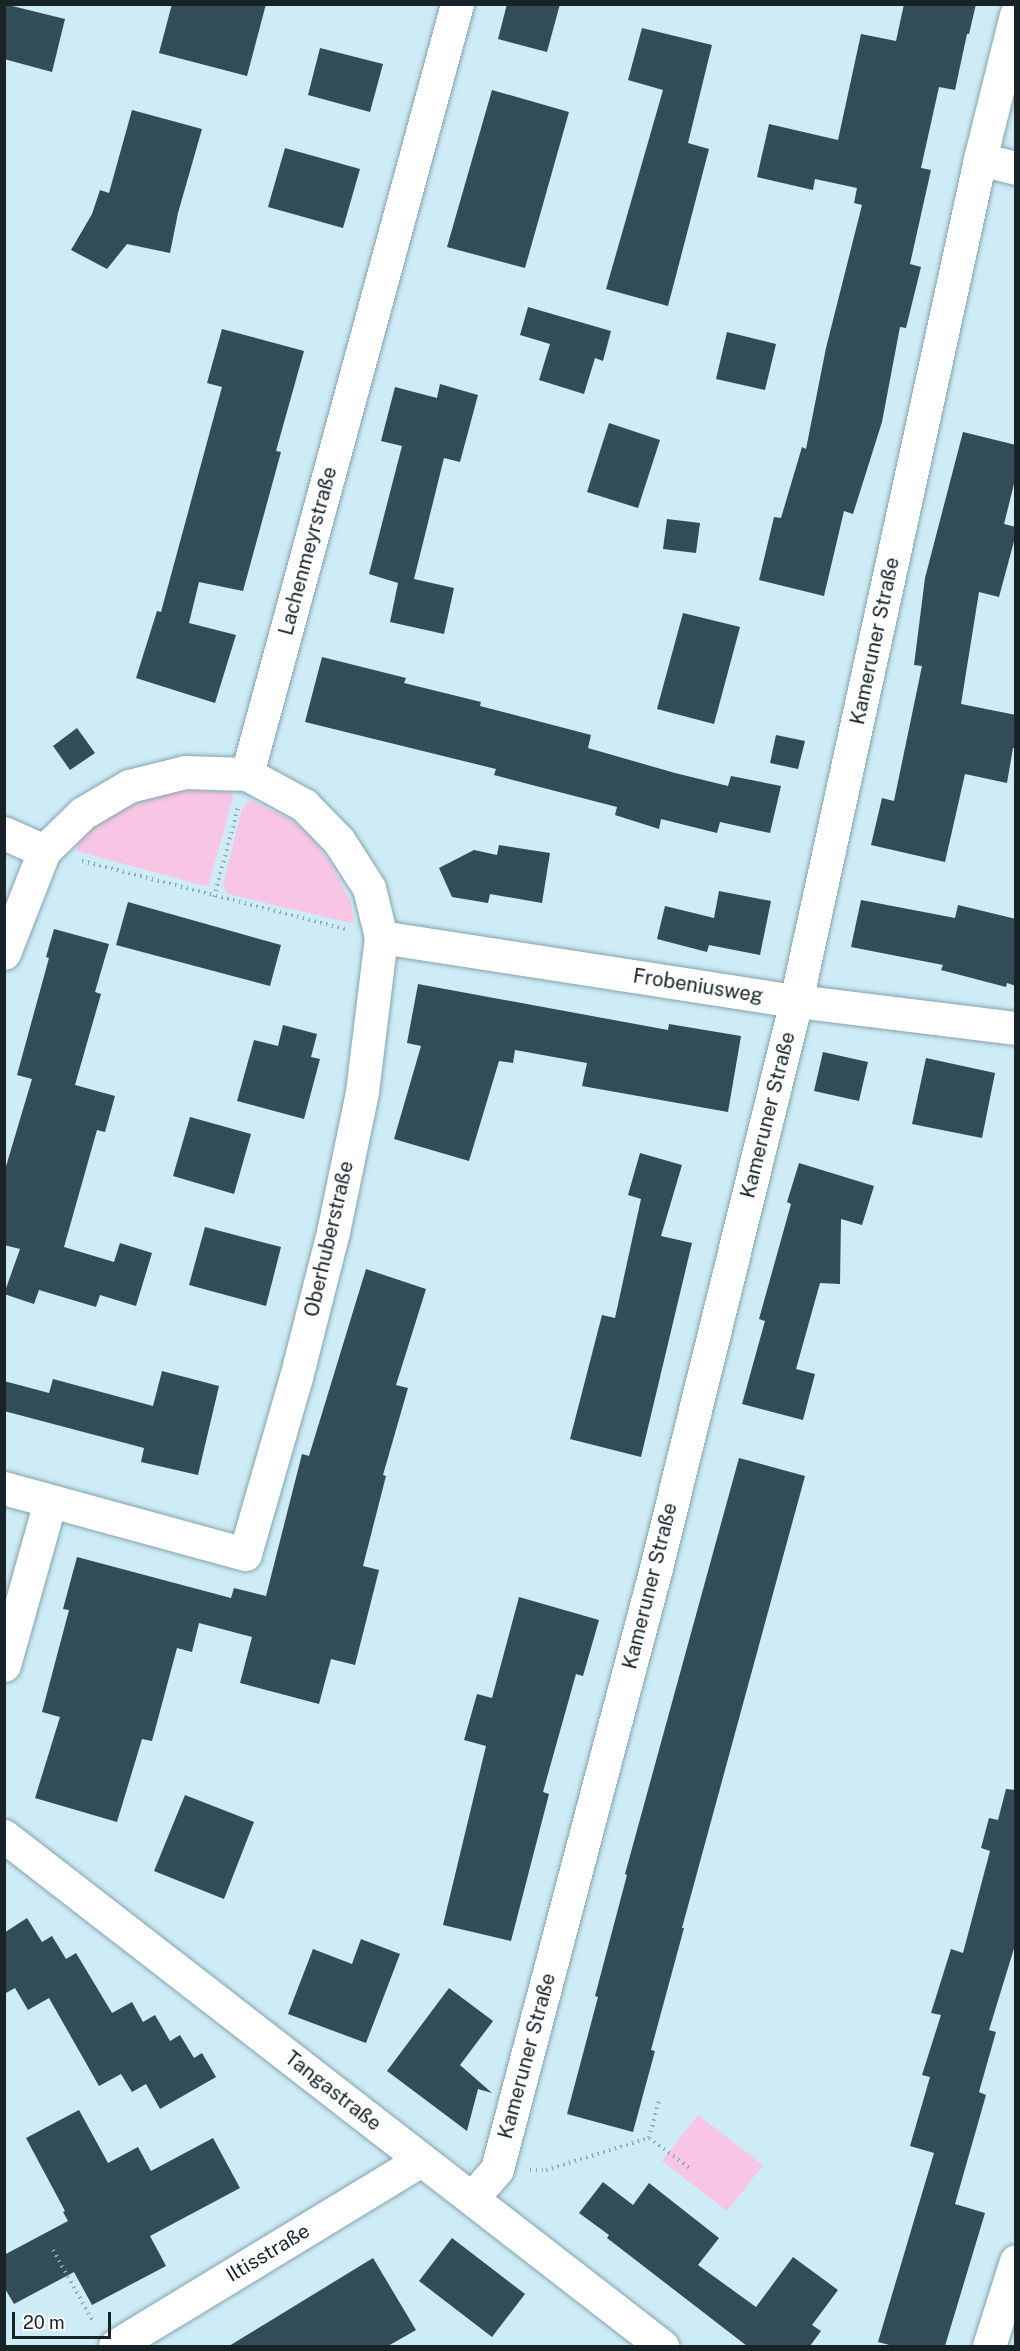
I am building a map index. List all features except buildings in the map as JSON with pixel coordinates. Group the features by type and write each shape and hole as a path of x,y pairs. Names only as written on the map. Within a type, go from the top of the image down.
{"street":[{"name":"Lachenmeyrstraße","path":"247,774 457,4"},
{"name":"Kameruner Straße","path":"472,2198 497,2169 656,1568 796,1001 980,159 1016,15"},
{"path":"980,159 1016,168"},
{"path":"4,953 44,851 83,813 129,786 185,772 247,774"},
{"name":"Oberhuberstraße","path":"50,1501 245,1554 296,1377 333,1232 362,1092 381,938 369,888 339,841 304,805 247,774"},
{"path":"4,833 44,851"},
{"name":"Frobeniusweg","path":"381,938 796,1001 1016,1028"},
{"path":"4,1488 50,1501 4,1665"},
{"name":"Tangastraße","path":"5,1836 472,2198 555,2266 662,2346"},
{"name":"Iltisstraße","path":"106,2337 421,2160"},
{"path":"989,2346 1016,2261"}],"path":[{"path":"214,897 247,774"},
{"path":"44,851 214,897 381,938"},
{"path":"649,2138 660,2097"},
{"path":"497,2169 546,2170 649,2138"},
{"path":"649,2138 691,2169"},
{"path":"53,2250 106,2337"}],"shaded area":[{"path":"177,789 229,792 233,797 209,883 205,886 77,851 77,844 93,828 124,807"},
{"path":"251,800 291,820 312,838 334,869 350,901 354,922 227,894 223,884 242,809"},
{"path":"698,2115 763,2165 727,2211 662,2161"}]}
